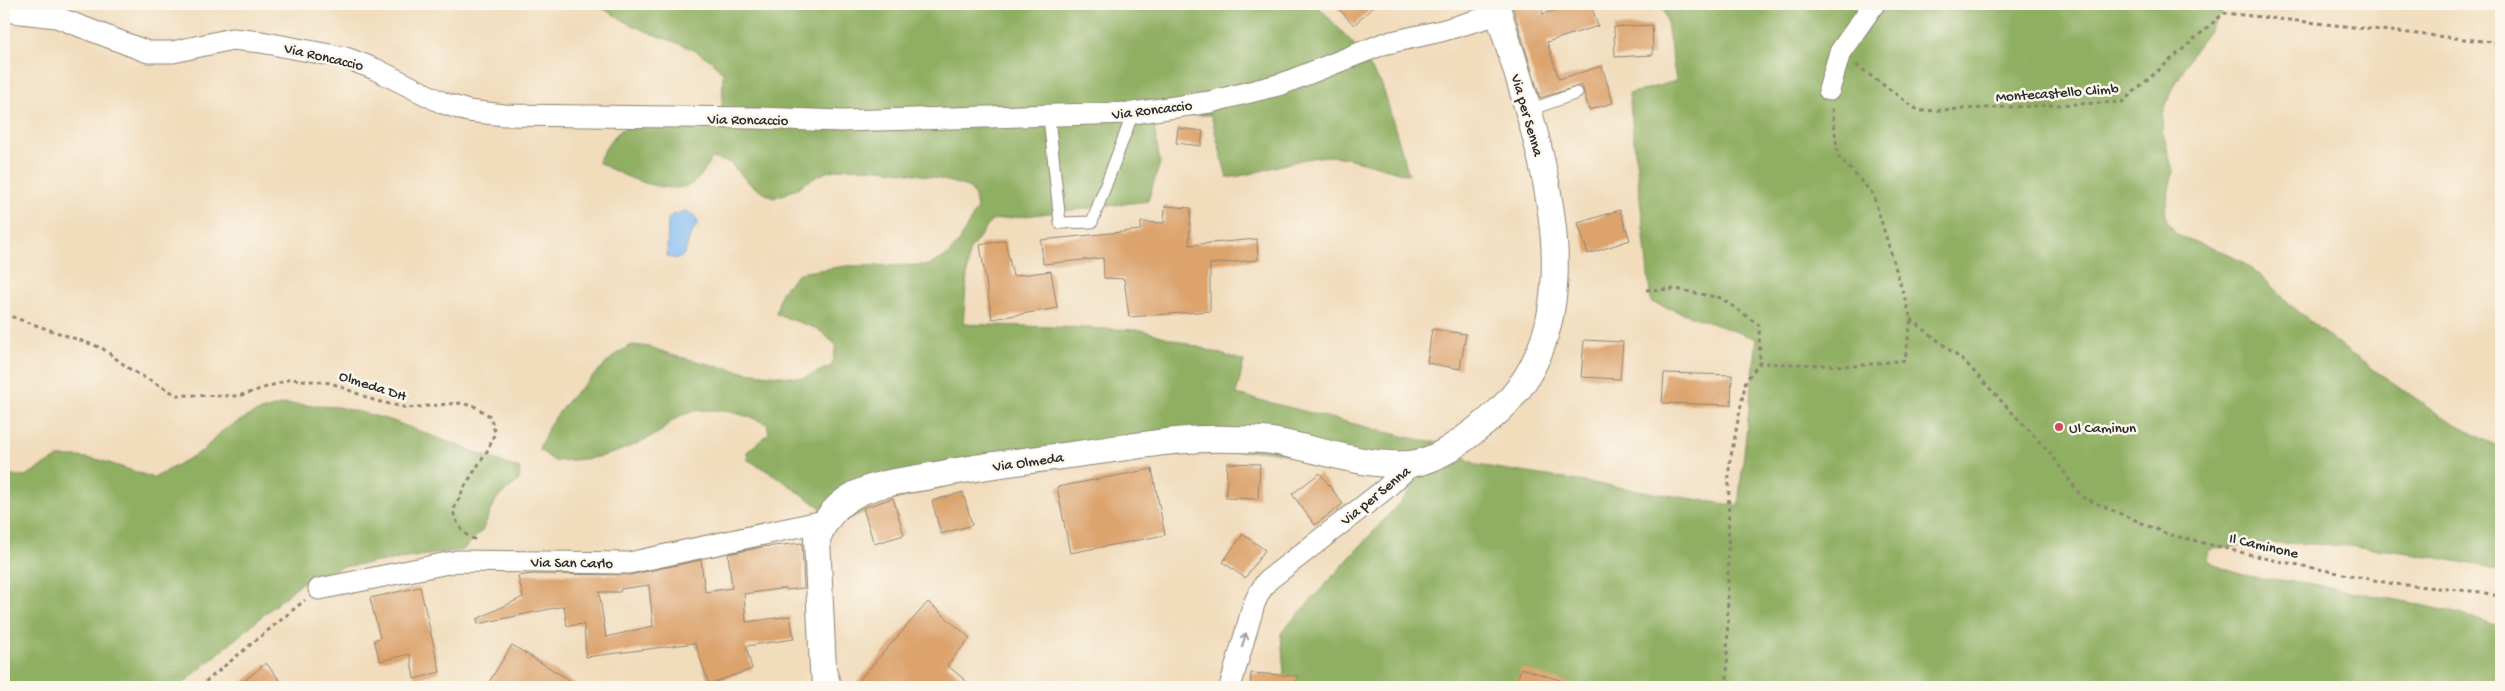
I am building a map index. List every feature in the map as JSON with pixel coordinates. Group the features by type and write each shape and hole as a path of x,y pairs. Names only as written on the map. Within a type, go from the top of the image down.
{"street":[{"path":"1829,90 1840,52 1874,4"},
{"name":"Via per Senna","path":"1230,687 1256,598 1267,581 1384,490 1412,464 1437,456 1501,410 1522,385 1550,321 1555,269 1552,225 1540,155 1497,9"},
{"name":"Via Roncaccio","path":"4,11 56,17 148,52 173,52 232,39 261,42 346,58 375,69 443,103 468,111 505,115 758,118 841,121 1049,117 1133,113 1210,102 1282,84 1383,44 1441,31 1497,9"},
{"name":"Via Olmeda","path":"824,521 860,490 971,468 1188,440 1229,438 1274,441 1368,461 1412,464"},
{"path":"824,521 817,539 823,670 828,687"},
{"name":"Via San Carlo","path":"319,588 458,561 629,563 824,521"}],"lane":[{"path":"1527,112 1577,93"},
{"path":"1049,117 1060,223 1092,222 1133,113"}],"path":[{"name":"Montecastello Climb","path":"1840,52 1920,111 2122,102 2224,12 2501,43"},
{"path":"1760,363 1855,366 1905,360 1911,319 1873,194 1838,156 1829,90"},
{"path":"1646,290 1675,289 1722,298 1759,326 1760,363 1746,380 1729,466 1727,687"},
{"name":"Olmeda DH","path":"4,314 102,348 131,370 177,395 239,396 291,379 331,383 376,401 408,408 459,403 474,406 490,416 495,432 489,448 465,486 453,511 458,527 473,539 486,542"},
{"name":"Il Caminone","path":"1911,319 1966,363 2050,453 2082,497 2167,534 2268,559 2394,584 2481,592 2501,597"},
{"path":"199,687 319,588"}],"green space":[{"path":"596,4 1316,4 1358,49 1382,85 1409,175 1330,156 1304,159 1227,178 1211,115 1152,115 1160,163 1148,201 992,220 969,251 963,324 1142,330 1244,361 1236,394 1406,437 1440,443 1477,465 1738,506 1757,339 1651,302 1629,94 1676,81 1666,16 1661,4 2229,4 2193,52 2170,94 2163,113 2162,129 2173,171 2165,209 2167,221 2177,235 2231,255 2258,273 2298,312 2350,353 2453,424 2501,448 2501,570 2429,556 2320,544 2247,545 2211,549 2207,559 2218,566 2244,575 2313,584 2408,602 2478,619 2501,627 2501,687 1285,687 1281,633 1413,488 1366,468 1268,451 1213,452 1138,457 976,477 890,501 841,522 776,476 748,460 747,452 769,433 767,424 733,413 709,410 686,414 673,420 655,435 611,454 587,459 554,461 539,449 549,426 569,399 617,353 632,345 650,347 675,356 739,371 770,375 803,378 832,366 836,345 818,329 776,314 781,292 799,273 846,266 930,265 947,256 959,242 977,208 975,197 970,188 956,183 897,171 856,168 838,169 824,173 787,193 773,198 751,185 730,163 712,158 704,172 693,183 683,187 672,188 645,183 607,167 598,162 600,158 613,138 629,126 669,117 722,113 723,73 715,64 696,51 637,27"},
{"path":"284,404 338,407 390,420 520,469 519,480 497,498 482,531 463,550 341,567 301,583 179,687 4,687 4,475 25,476 59,457 78,457 100,460 154,478 202,451 222,431 254,413"}],"water":[{"path":"686,211 694,215 698,223 690,236 683,255 677,258 667,256 668,220 672,215"}],"building":[{"path":"1334,4 1376,4 1354,25"},
{"path":"1512,4 1540,4 1543,14 1575,4 1591,4 1598,26 1547,42 1559,79 1602,66 1613,103 1589,110 1582,85 1540,98"},
{"path":"1652,25 1653,55 1615,57 1614,27"},
{"path":"1178,128 1203,131 1201,146 1176,143"},
{"path":"1165,206 1191,208 1189,245 1257,239 1258,260 1210,264 1210,311 1129,317 1124,279 1104,278 1103,258 1043,264 1041,240 1141,230 1141,222 1164,223"},
{"path":"1620,210 1630,240 1588,254 1578,223"},
{"path":"1005,240 1013,276 1051,271 1057,308 992,319 980,245"},
{"path":"1432,329 1466,334 1460,369 1427,363"},
{"path":"1584,340 1623,342 1620,379 1581,377"},
{"path":"1664,373 1732,375 1731,405 1662,403"},
{"path":"1227,463 1260,464 1258,499 1226,498"},
{"path":"1152,469 1165,535 1070,553 1057,487"},
{"path":"1320,473 1343,504 1315,525 1292,494"},
{"path":"963,492 972,525 941,534 932,501"},
{"path":"893,498 904,535 874,544 863,508"},
{"path":"1243,534 1265,550 1245,578 1223,562"},
{"path":"802,543 804,588 787,590 786,588 744,594 746,622 790,616 794,639 746,646 752,669 709,684 695,643 586,657 584,624 567,626 564,606 478,624 477,619 523,597 518,576 533,574 629,575 701,560 705,592 732,588 728,554 763,547","holes":["649,585 653,626 606,637 599,592 620,592 621,589"]},
{"path":"420,587 440,672 414,679 410,654 380,661 374,640 380,638 370,598"},
{"path":"928,602 970,638 947,665 973,687 853,687"},
{"path":"512,645 581,687 499,687 489,682"},
{"path":"266,663 285,687 237,687"},
{"path":"1521,668 1572,684 1571,687 1515,687"},
{"path":"1251,673 1297,676 1296,687 1250,687"}],"place":[{"name":"Ul Caminun","path":"2059,427"}]}
